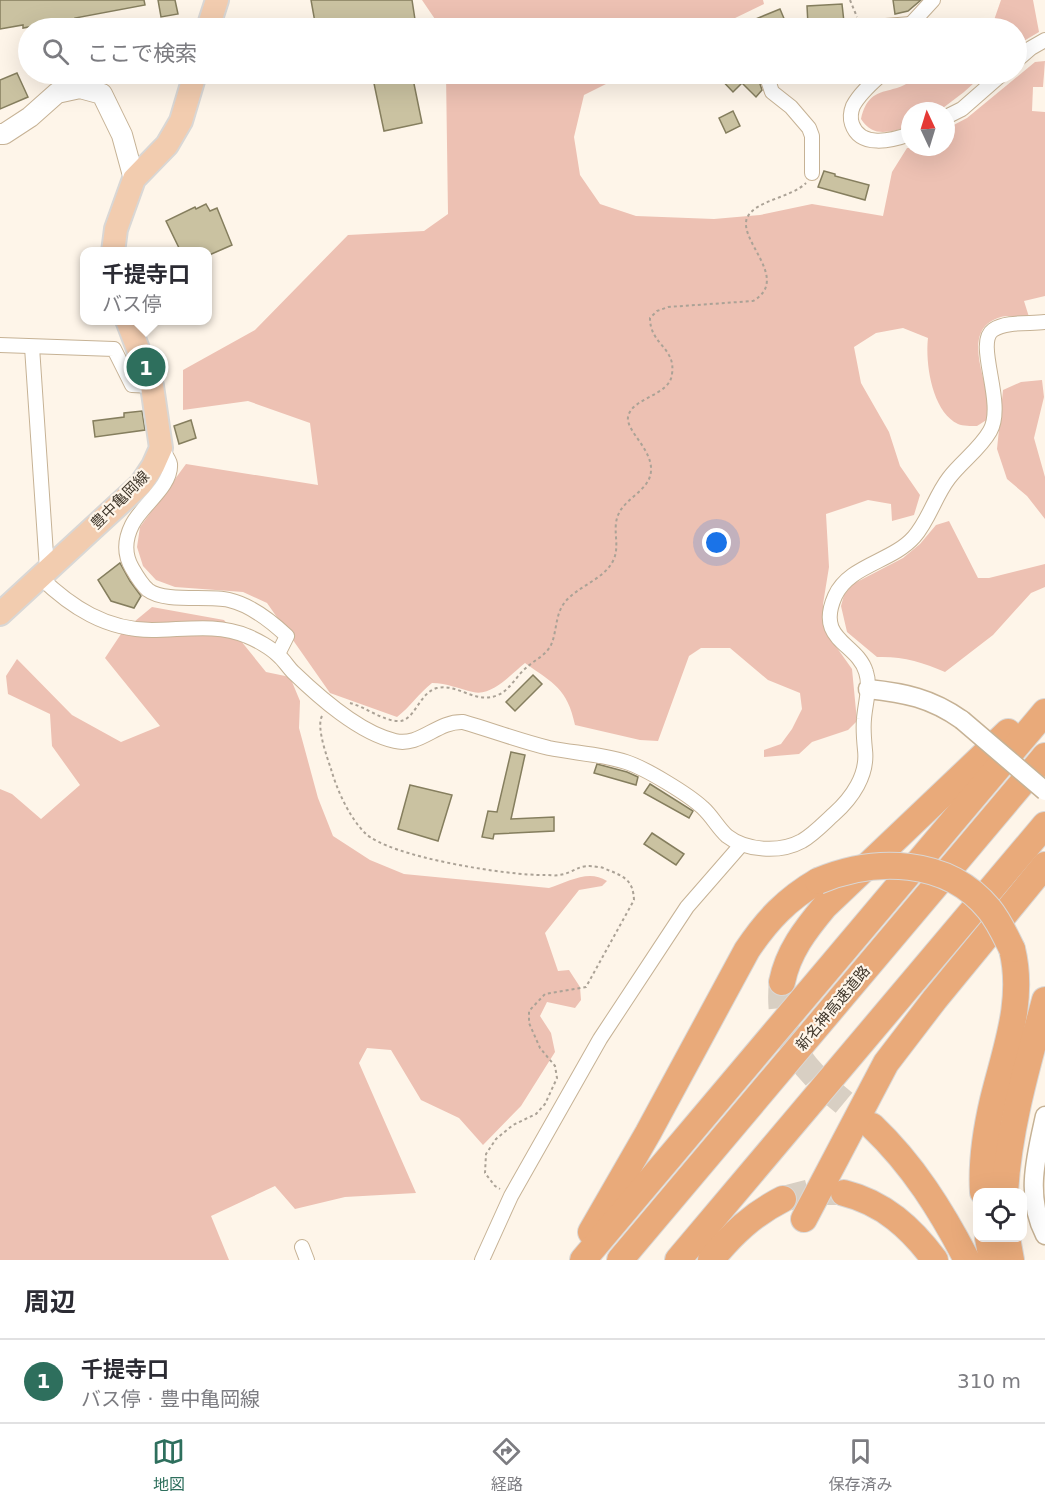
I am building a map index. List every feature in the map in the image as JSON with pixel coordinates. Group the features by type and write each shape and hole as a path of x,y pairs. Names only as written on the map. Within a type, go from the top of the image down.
{"highway":[{"path":"782,982 785,968 801,935 825,906 1045,695"},
{"path":"583,1260 1045,712"},
{"name":"新名神高速道路","path":"620,1260 1045,756"},
{"path":"678,1260 1045,825"},
{"path":"573,1260 603,1214 757,935 779,908 798,892 818,880 840,872 882,864 928,870 972,892 989,908 1002,927 1012,949 1016,967 1015,1010 987,1131 983,1160 983,1188"},
{"path":"804,1219 886,1063 934,999 1045,865"},
{"path":"1005,1188 1011,1134 1018,1099 1045,999"},
{"path":"872,1126 896,1150 925,1186 967,1260"},
{"path":"844,1193 876,1204 892,1214 935,1260"},
{"path":"711,1260 736,1231 751,1218 783,1199"},
{"path":"989,1242 993,1260"},
{"path":"1008,1242 1011,1260"}],"main road":[{"path":"211,18 217,0"},
{"path":"114,247 116,229 134,179 166,145 181,121 192,84"},
{"path":"0,134 4,134 30,117 57,93 80,88 102,93 123,135 134,179"},
{"path":"128,325 152,386 161,448"},
{"name":"豊中亀岡線","path":"0,614 141,483 153,466 161,448"}],"street":[{"path":"917,18 933,0"},
{"path":"1027,52 1045,40"},
{"path":"769,84 772,92 791,107 809,128 812,136 812,173"},
{"path":"871,84 853,106 850,119 854,131 862,138 876,141 901,136"},
{"path":"955,112 991,84"},
{"path":"32,347 43,573 62,597 93,617 115,626 150,630 206,627 246,636 278,654 292,672 346,717 376,734 396,741 415,741 442,725 463,722 550,748 579,751 628,762 685,794 703,808 726,835 741,845 760,848 782,847 801,842 847,802 858,784 866,754 863,741 868,689 867,674 862,662 838,639 832,629 830,617 836,595 844,581 858,571 882,560 914,538 947,480 990,431 994,420 995,404 986,346 987,336 994,329 1004,326 1045,322"},
{"path":"0,345 114,349 132,386 152,386"},
{"path":"161,448 170,462 169,475 158,492 136,517 129,531 125,547 130,565 149,591 165,596 230,600 264,617 287,636 278,654"},
{"path":"868,689 902,692 944,707 1045,790"},
{"path":"482,1260 511,1196 600,1040 687,907 741,845"},
{"path":"1045,1116 1033,1179 1035,1207 1045,1235"}],"path":[{"path":"850,0 856,18"},
{"path":"511,1196 495,1186 485,1173 486,1154 496,1139 513,1125 536,1114 545,1104 557,1078 555,1066 540,1048 529,1023 529,1011 545,994 586,987 634,900 633,888 627,878 600,867 580,866 561,875 503,871 430,859 393,848 366,834 354,819 334,782 324,746 320,720 329,703 352,703 396,721 404,721 410,717 419,701 436,688 447,687 479,698 497,696 505,691 525,668 546,653 551,645 561,608 566,600 612,563 617,550 615,522 620,510 649,480 651,471 645,447 631,429 628,421 629,414 636,406 666,386 672,378 673,363 670,355 653,335 650,318 657,311 668,307 753,301 761,296 766,284 764,265 747,234 746,222 757,207 792,194 805,185 812,173"}],"shaded area":[{"path":"422,0 763,0 764,4 735,18 434,18"},
{"path":"1001,0 1033,0 1039,32 1027,39 1027,18 995,18"},
{"path":"1045,61 1043,87 1033,87 1032,111 1045,112 1045,296 1024,301 1029,317 1001,317 989,323 982,331 978,353 988,400 988,419 977,426 962,425 949,418 942,409 936,398 929,373 928,338 903,328 876,333 854,347 861,383 889,432 900,466 920,495 914,515 892,521 891,504 868,500 826,514 829,567 823,604 823,624 852,669 857,721 848,730 812,742 799,754 764,757 764,750 781,744 792,729 802,709 800,693 768,680 730,648 701,648 689,656 658,741 640,740 575,725 568,703 558,688 525,663 501,684 480,693 432,683 397,717 330,693 267,603 243,592 175,587 156,580 143,566 137,547 140,527 186,464 318,485 310,423 248,401 183,410 183,370 255,330 348,235 424,231 448,214 446,84 606,84 584,95 574,137 580,175 600,204 636,216 714,219 760,215 812,204 883,216 892,172 902,156 955,156 955,124 967,118 1008,84 1027,84 1027,69 1035,62"},
{"path":"905,84 973,84 951,102 901,102 901,129 889,132 871,129 861,119 865,107 877,94"},
{"path":"1042,380 1044,397 1034,438 1045,477 1045,519 1027,496 1007,479 997,449 1003,390 1021,382"},
{"path":"949,521 978,578 989,578 1045,564 1045,587 1031,593 993,635 945,672 912,660 877,657 847,632 841,606 844,595 853,584 903,558 920,544 936,525"},
{"path":"152,607 224,620 266,672 290,677 300,701 299,728 318,798 333,836 370,860 404,874 549,888 586,876 607,881 602,886 579,890 545,933 558,971 569,970 580,987 581,1000 575,1008 547,1002 540,1016 551,1033 555,1052 521,1106 483,1145 459,1118 421,1100 391,1050 367,1048 359,1063 416,1193 345,1197 295,1209 275,1186 211,1216 229,1260 0,1260 0,789 12,794 41,819 80,785 52,746 50,714 8,694 6,676 17,659 72,715 121,742 160,726 105,658 123,631"}],"building":[{"path":"0,0 144,0 145,5 75,18 18,18 18,26 0,29"},
{"path":"158,0 175,0 178,14 161,17"},
{"path":"311,0 412,0 415,18 314,18"},
{"path":"893,0 921,0 908,11 895,14"},
{"path":"842,4 844,18 808,18 807,6"},
{"path":"780,9 784,18 758,18"},
{"path":"17,73 18,84 22,84 28,97 0,109 0,80"},
{"path":"374,84 414,84 422,123 384,131"},
{"path":"725,84 741,84 733,92"},
{"path":"743,84 760,84 762,90 756,97"},
{"path":"733,111 740,126 726,133 719,118"},
{"path":"824,171 869,185 865,200 818,187"},
{"path":"206,204 210,211 217,208 232,245 212,254 212,247 179,247 166,221 195,207 196,209"},
{"path":"142,411 145,430 95,437 93,421 124,417 124,413"},
{"path":"191,420 196,438 179,444 174,426"},
{"path":"120,563 141,596 134,608 111,601 98,580"},
{"path":"533,675 542,684 515,711 506,702"},
{"path":"511,752 525,755 511,819 554,817 554,831 494,834 493,839 482,837 488,811 497,812"},
{"path":"597,764 638,777 636,785 594,773"},
{"path":"650,784 693,811 689,818 644,793"},
{"path":"410,785 452,795 438,841 398,829"},
{"path":"652,833 684,854 676,865 644,844"}],"tunnel":[{"path":"782,982 782,1007 786,1029 794,1049 820,1081 872,1126"},
{"path":"783,1199 811,1192 838,1192"}],"place":[{"name":"千提寺口","path":"146,367"}]}
